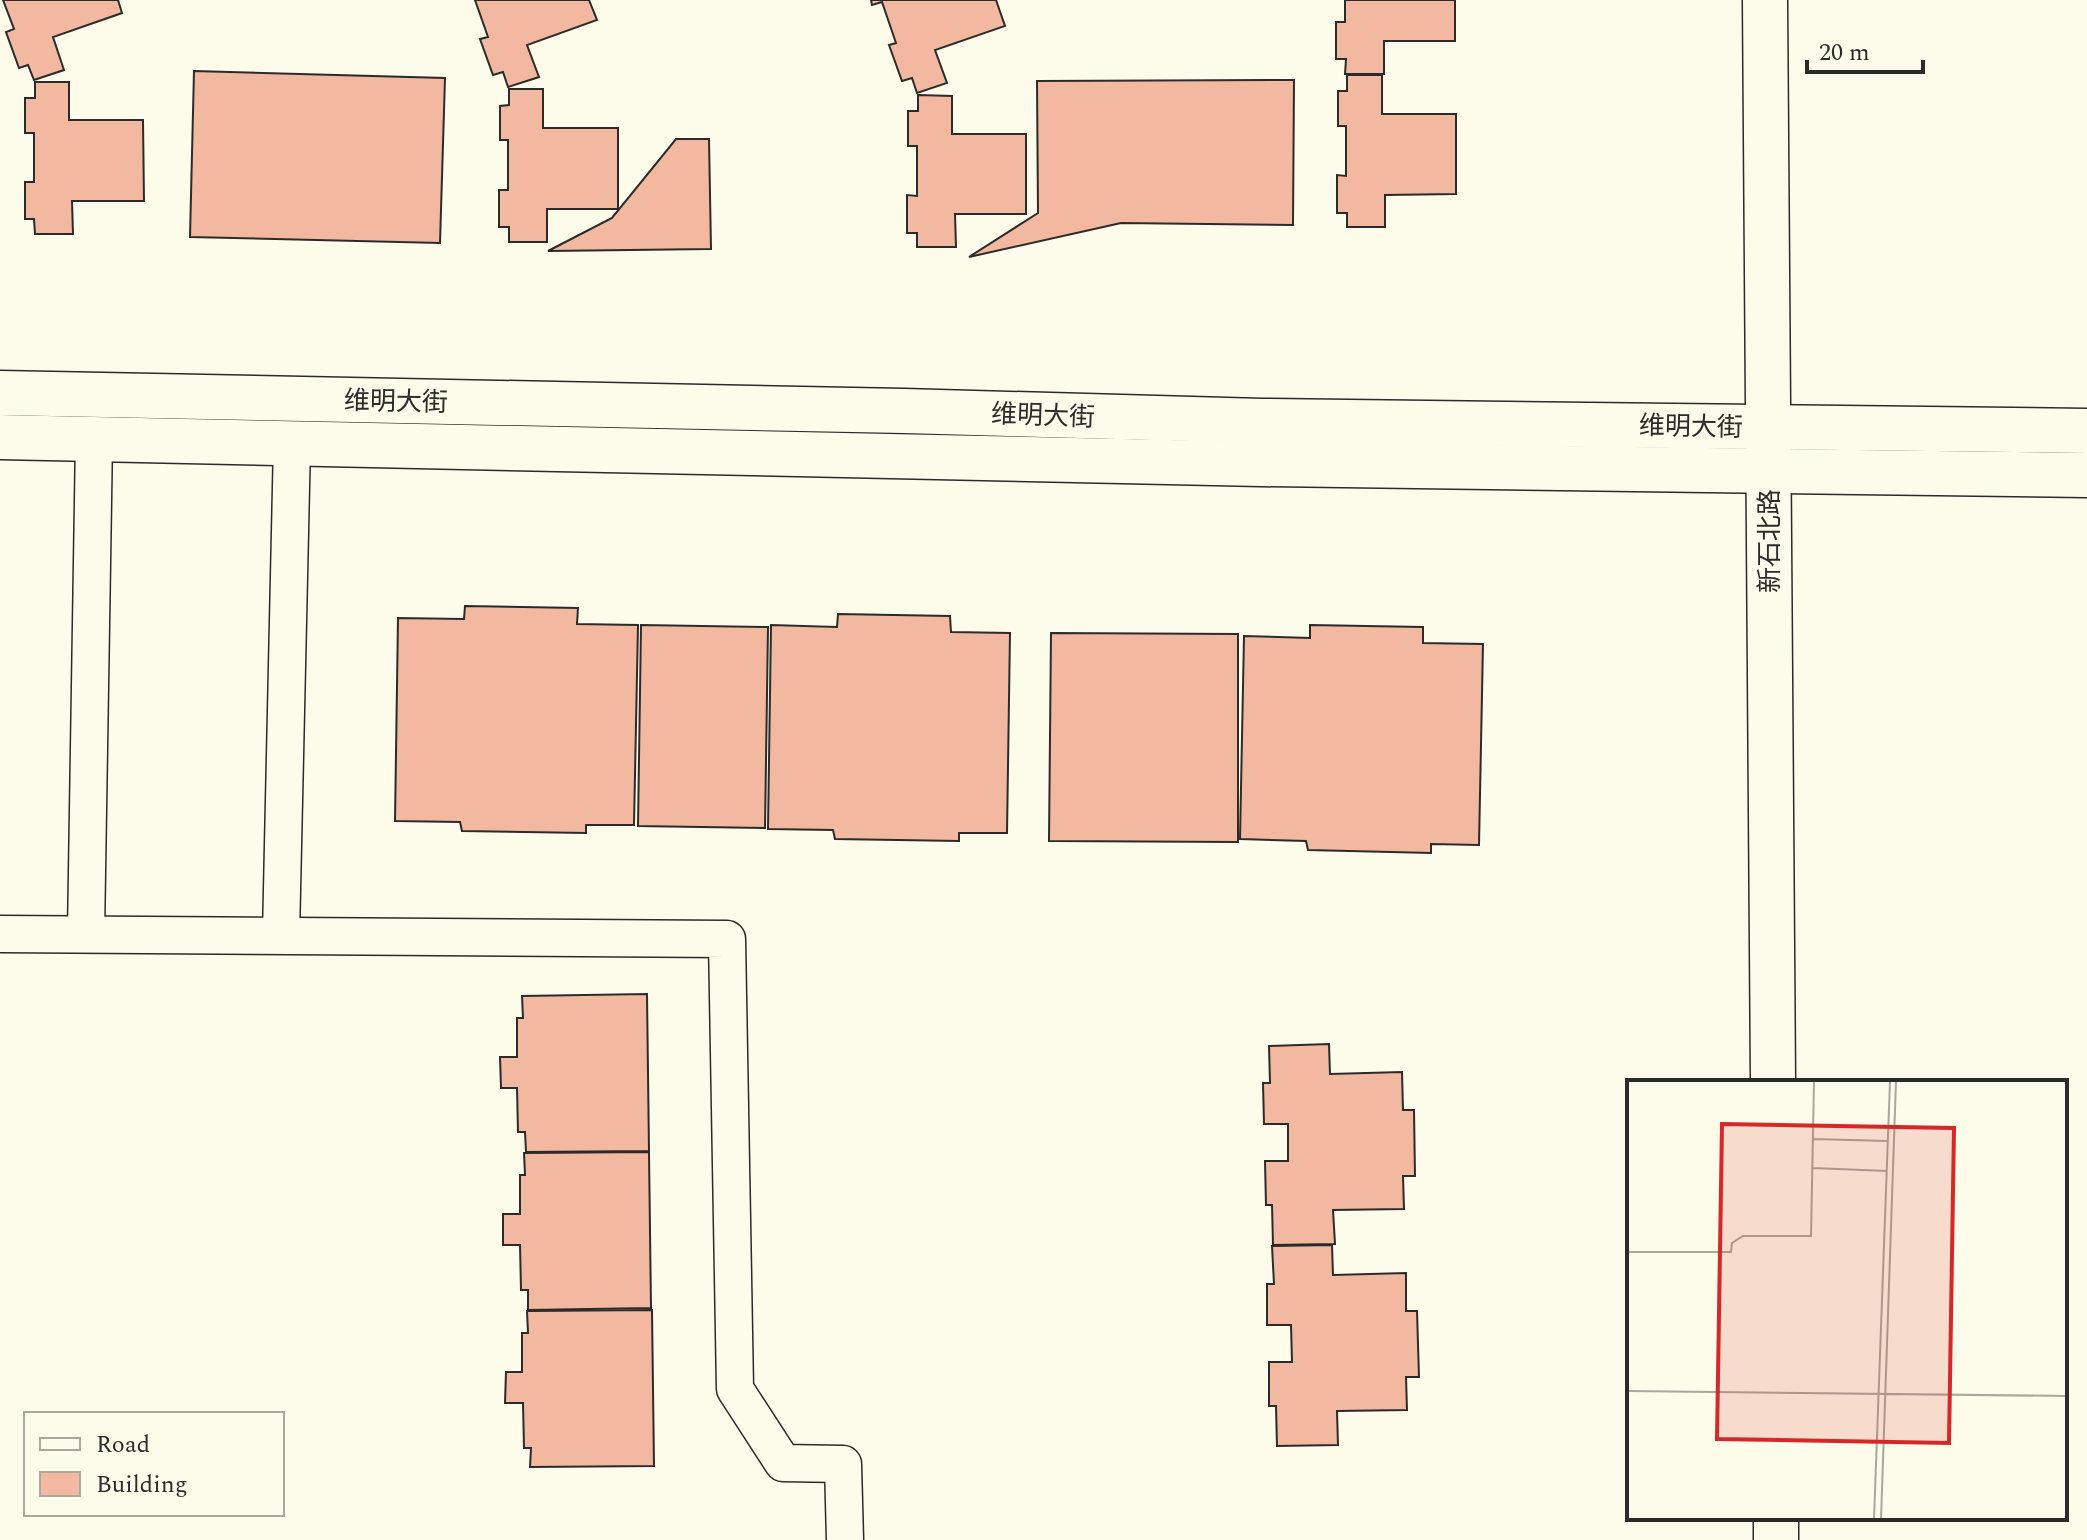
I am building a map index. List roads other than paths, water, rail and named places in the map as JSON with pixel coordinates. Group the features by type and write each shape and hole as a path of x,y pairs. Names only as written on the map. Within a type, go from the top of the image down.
{"main road":[{"name":"新石北路","path":"1765,0 1773,1080"},
{"name":"维明大街","path":"0,393 1262,421 2087,431"},
{"name":"维明大街","path":"0,437 1261,464 2087,475"}],"street":[{"path":"86,934 94,439"},
{"path":"281,935 292,442"},
{"path":"0,934 727,939 735,1389 783,1463 843,1464 845,1540"}]}
